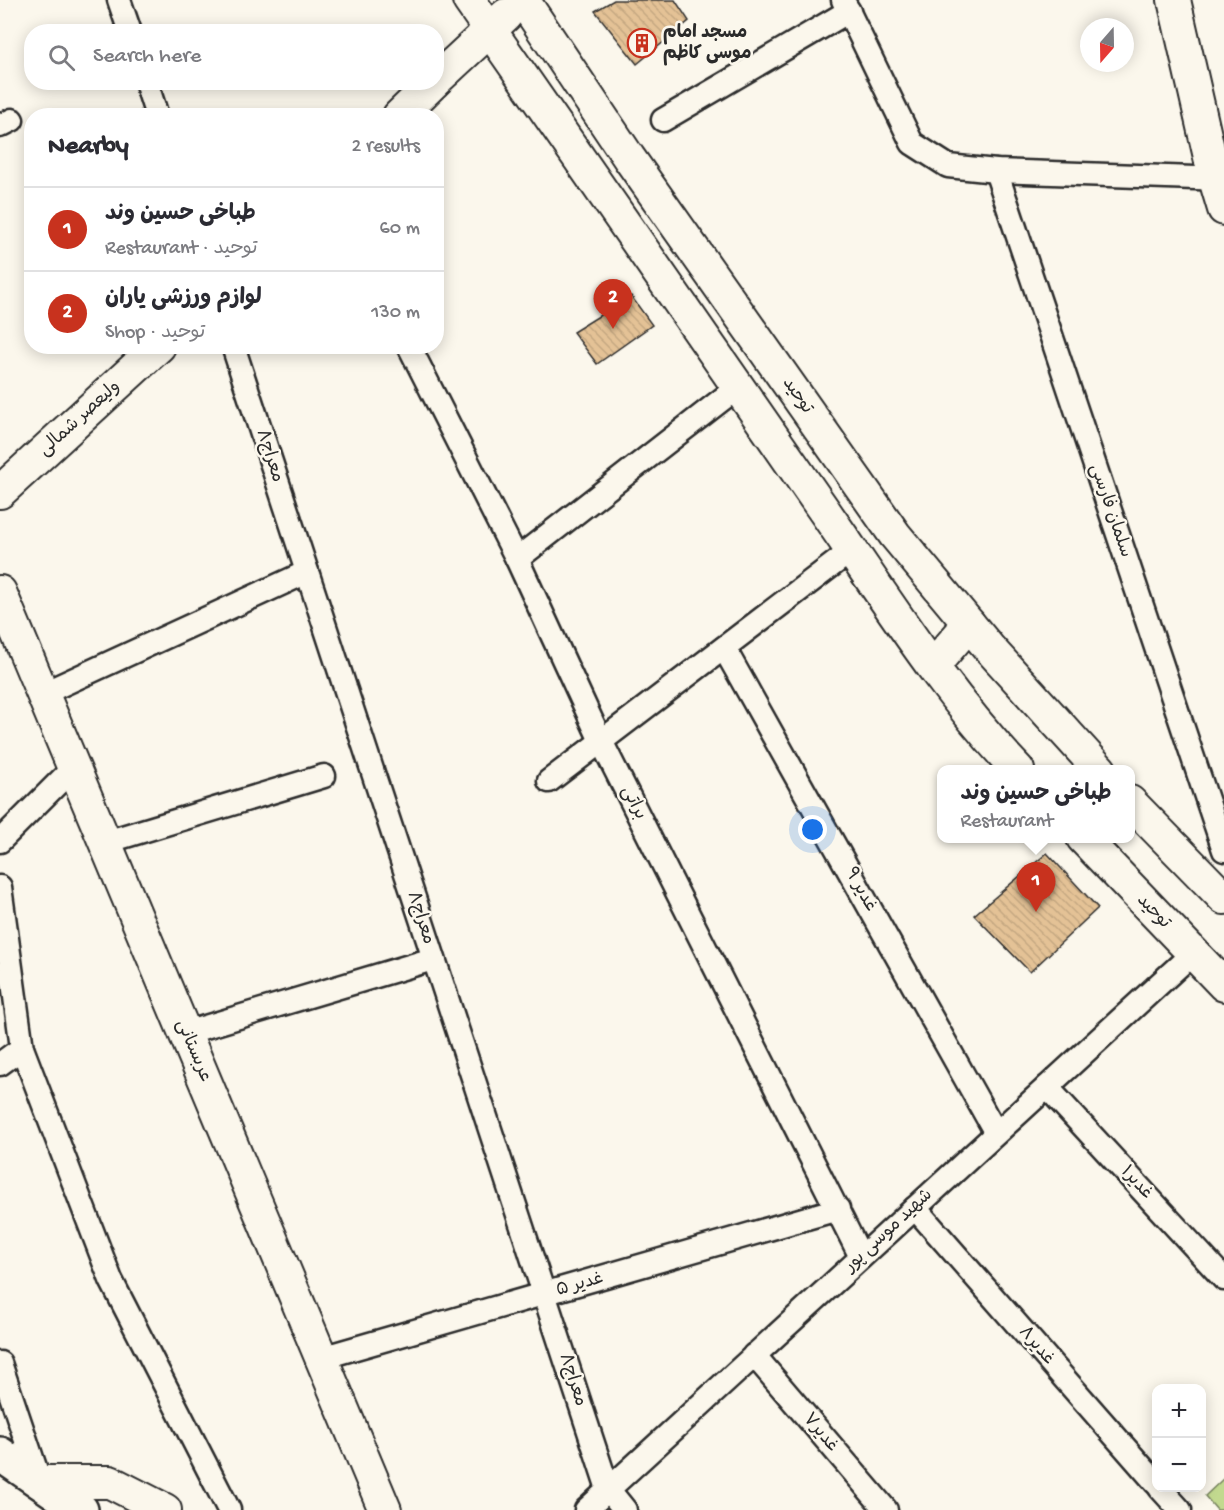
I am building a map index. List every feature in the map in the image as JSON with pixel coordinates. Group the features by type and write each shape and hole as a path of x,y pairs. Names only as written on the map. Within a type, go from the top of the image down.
{"main road":[{"path":"469,0 852,550 902,626 1014,765"},
{"path":"444,73 523,0"},
{"name":"توحید","path":"523,0 629,158 888,526 969,624 1096,765"},
{"path":"1174,0 1219,179 1224,209"},
{"path":"407,108 426,90"},
{"name":"ولیعصر شمالی","path":"0,492 150,354"},
{"name":"عربستانی","path":"0,592 385,1510"},
{"path":"933,666 969,624"},
{"path":"1135,806 1224,898"},
{"name":"توحید","path":"1088,843 1224,985"},
{"path":"0,1454 81,1510"},
{"path":"40,1482 110,1482 165,1510"}],"street":[{"path":"119,0 127,24"},
{"path":"663,120 846,5 912,143 948,166 996,171 1219,179"},
{"path":"149,90 154,108"},
{"name":"سلمان فارسی","path":"996,171 1224,850"},
{"name":"معراج۸","path":"236,354 608,1489"},
{"name":"براتی","path":"413,354 517,559 602,741 861,1257"},
{"path":"517,559 738,387"},
{"path":"549,781 852,550"},
{"path":"44,693 307,572"},
{"name":"غدیر ۹","path":"724,648 996,1133"},
{"path":"0,841 72,768"},
{"path":"106,842 324,776"},
{"path":"0,887 22,1048 111,1280 229,1510"},
{"name":"شهید موسی پور","path":"586,1510 1193,953"},
{"path":"185,1033 433,959"},
{"path":"0,1064 22,1048"},
{"name":"غدیر۱","path":"1047,1087 1224,1279"},
{"name":"غدیر۸","path":"915,1208 1152,1478"},
{"name":"غدیر ۵","path":"321,1358 837,1209"},
{"name":"غدیر۷","path":"754,1355 886,1510"},
{"path":"0,1363 40,1482"},
{"path":"608,1489 626,1510"},
{"path":"1164,1492 1180,1510"}],"green space":[{"path":"1224,1478 1224,1510 1217,1510 1205,1496"}],"building":[{"name":"مسجد امام موسی کاظم","path":"614,0 675,0 689,21 637,64 595,11"},
{"path":"631,296 652,325 597,364 573,332"},
{"path":"1047,853 1098,908 1030,972 974,915"}],"place":[{"name":"مسجد امام موسی کاظم","path":"642,43"},
{"name":"لوازم ورزشی یاران","path":"613,329"},
{"name":"طباخی حسین وند","path":"1036,912"}]}
